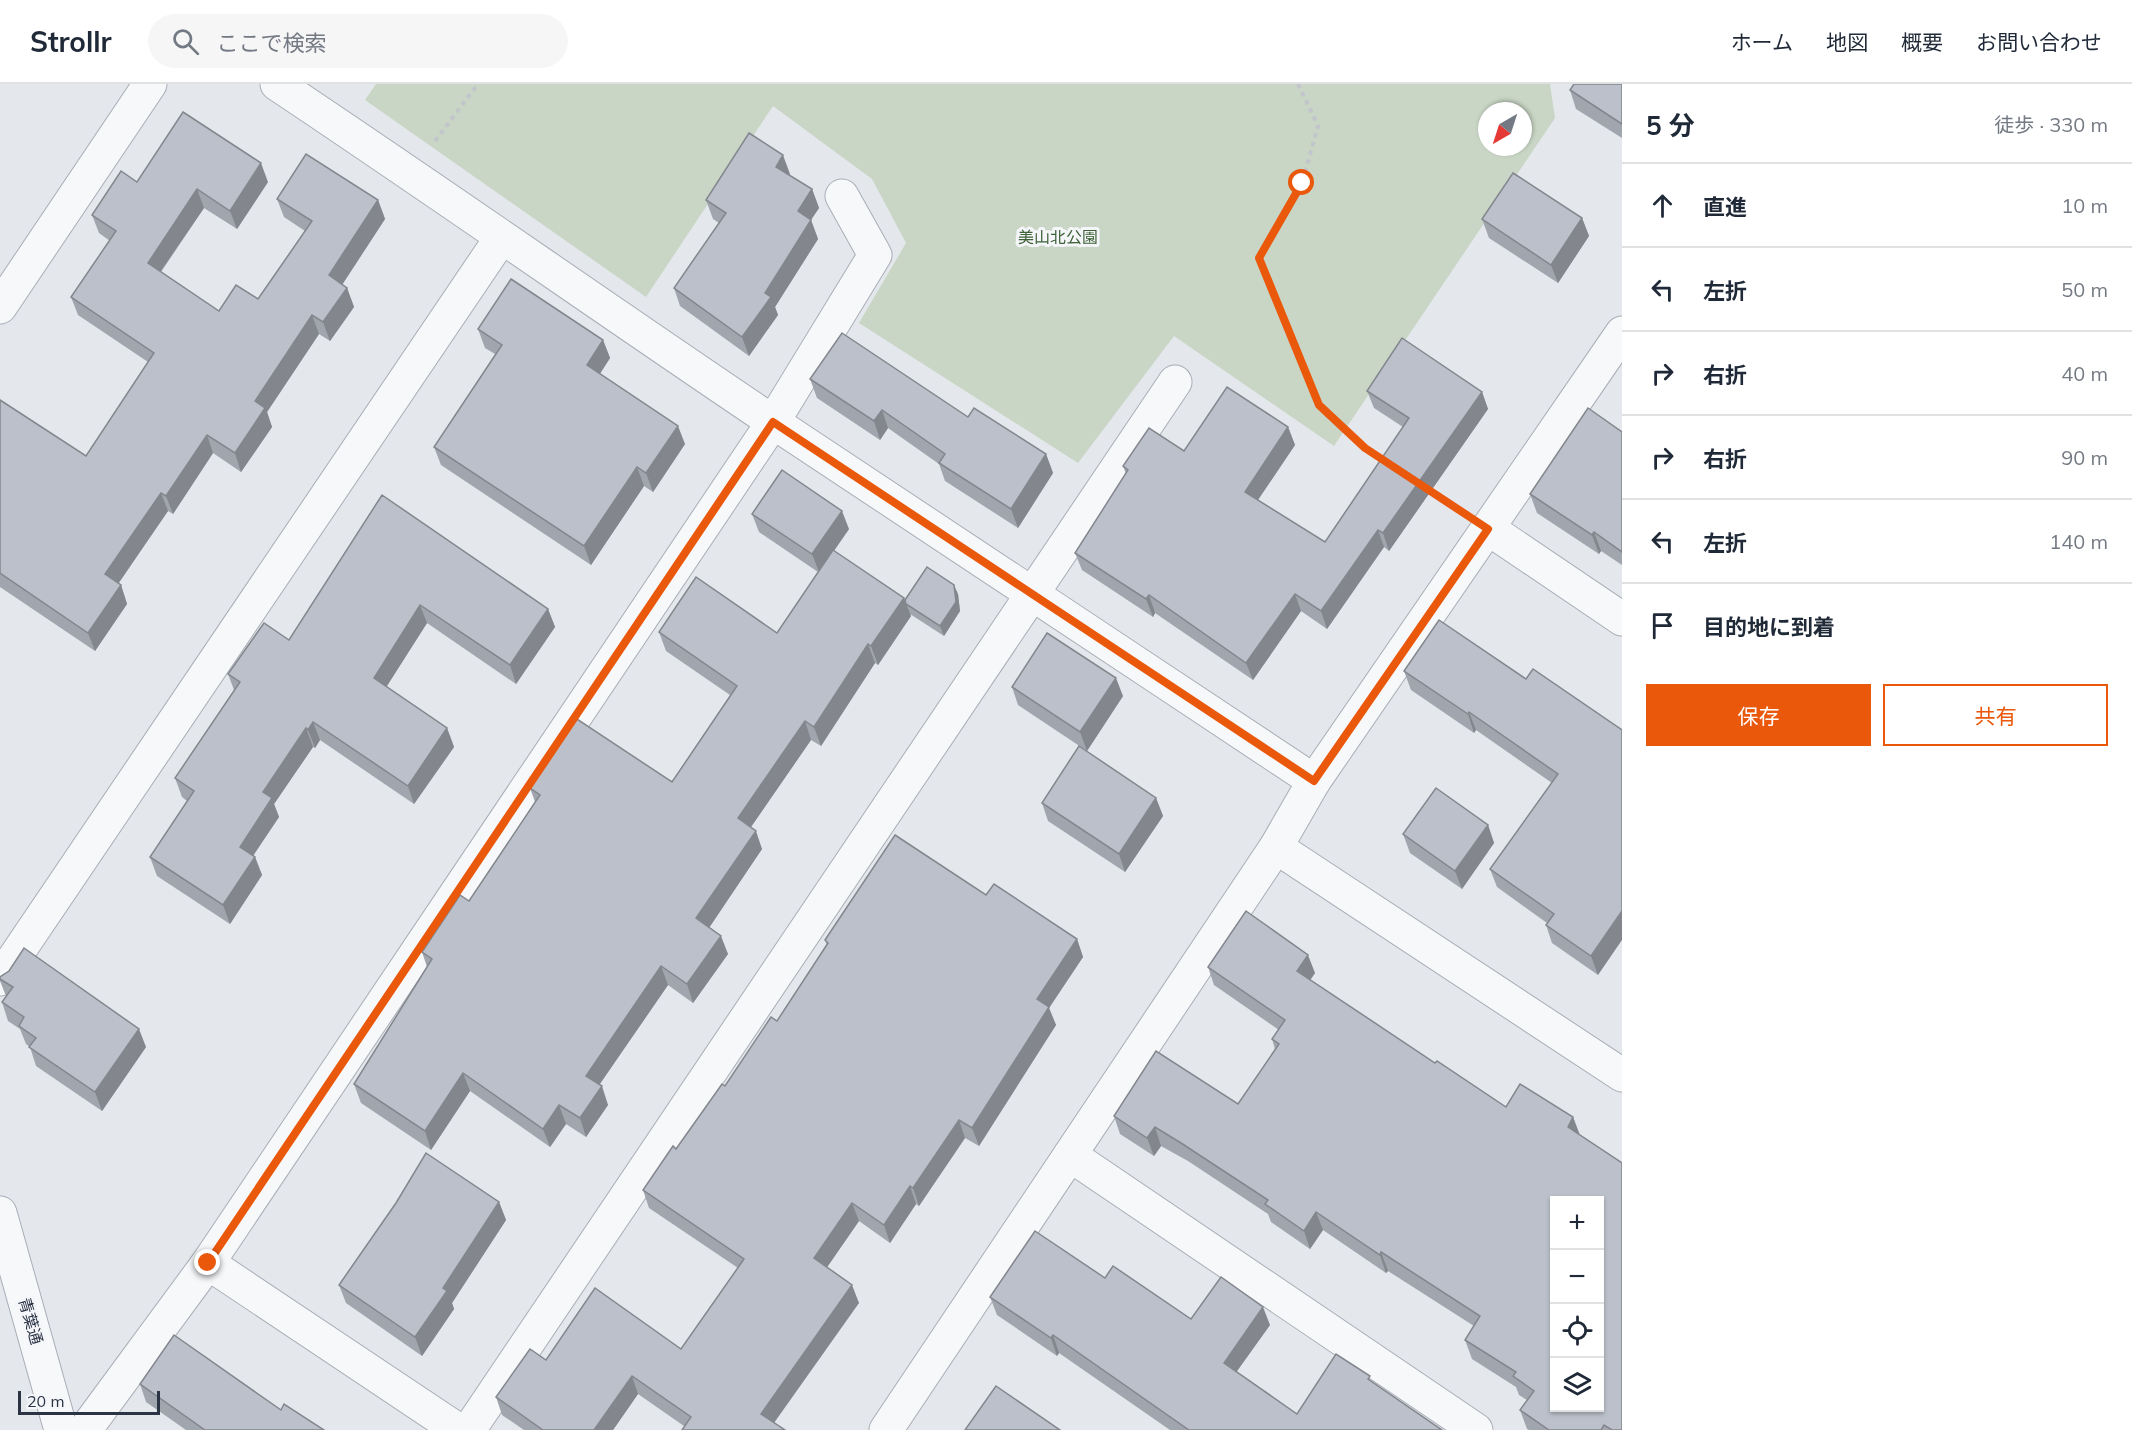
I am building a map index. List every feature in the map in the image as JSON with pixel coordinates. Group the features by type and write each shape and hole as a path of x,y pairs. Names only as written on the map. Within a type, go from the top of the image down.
{"street":[{"path":"0,307 150,84"},
{"path":"277,84 773,422 1314,781"},
{"path":"86,1430 208,1263 773,422 875,255 842,196"},
{"path":"0,979 501,238"},
{"path":"886,1430 1276,847 1314,781 1622,333"},
{"path":"469,1430 1175,382"},
{"path":"1488,529 1622,619"},
{"path":"1276,847 1622,1075"},
{"path":"1070,1155 1476,1430"},
{"name":"青葉通","path":"0,1213 61,1430"},
{"path":"208,1263 458,1430"}],"path":[{"path":"410,173 478,84"},
{"path":"1298,84 1318,126 1302,183 1259,258 1319,405 1365,448 1393,467"},
{"path":"1422,486 1488,529"}],"green space":[{"name":"美山北公園","path":"376,84 1550,84 1555,118 1532,152 1532,102 1478,102 1478,156 1529,156 1334,446 1174,336 1078,463 859,323 906,243 872,179 773,106 646,297 365,100"}],"building":[{"path":"1574,84 1622,84 1622,124 1570,90"},
{"path":"183,112 261,163 230,211 197,189 148,263 219,311 236,285 258,299 312,221 277,199 306,154 378,200 329,275 347,288 323,322 312,315 255,401 265,408 235,453 207,435 166,496 161,493 105,574 121,585 88,633 0,573 0,400 86,456 154,353 71,297 116,231 92,215 121,171 137,182"},
{"path":"749,133 783,155 776,167 812,189 798,211 811,220 765,293 771,297 742,337 674,288 726,213 706,200"},
{"path":"1513,173 1582,218 1551,265 1482,219"},
{"path":"511,279 603,340 587,365 678,426 646,473 637,467 584,546 434,447 502,345 478,329"},
{"path":"842,333 968,417 974,408 1046,454 1011,509 939,463 945,454 882,410 874,421 810,379"},
{"path":"1402,338 1482,392 1383,533 1378,530 1321,611 1295,594 1246,663 1149,595 1146,599 1075,553 1128,470 1123,466 1149,428 1184,451 1227,387 1288,427 1245,492 1325,542 1409,418 1367,391"},
{"path":"1588,408 1622,432 1622,552 1594,532 1592,535 1530,494"},
{"path":"782,470 842,511 812,554 752,514"},
{"path":"382,495 548,609 510,665 420,605 374,678 447,728 408,786 313,722 308,730 306,728 263,792 272,798 240,847 255,857 223,905 150,857 194,791 175,778 240,682 228,674 264,623 289,640"},
{"path":"833,550 904,598 871,646 868,644 814,727 805,721 738,818 756,831 696,918 721,936 687,984 661,966 586,1076 602,1086 580,1118 559,1105 543,1129 463,1073 425,1131 354,1084 432,959 422,952 460,895 469,901 540,795 530,788 577,719 672,782 737,686 659,632 696,577 777,633"},
{"path":"927,567 954,585 956,602 940,626 906,604 905,600"},
{"path":"1439,620 1526,679 1533,669 1622,730 1622,911 1591,956 1546,925 1554,914 1490,869 1558,774 1469,712 1468,714 1404,671"},
{"path":"1047,633 1116,678 1080,732 1012,687"},
{"path":"1079,746 1156,798 1119,854 1042,803"},
{"path":"1436,788 1488,825 1455,871 1403,834"},
{"path":"895,835 986,895 994,884 1077,939 1037,999 1049,1007 972,1128 959,1120 913,1188 910,1186 884,1225 852,1203 814,1258 852,1285 761,1414 785,1430 682,1430 691,1417 632,1376 594,1430 543,1430 496,1397 530,1349 546,1360 595,1288 681,1349 744,1259 643,1190 673,1146 676,1149 722,1084 725,1086 771,1017 777,1021 828,943 825,940"},
{"path":"1246,911 1308,955 1297,971 1435,1063 1437,1061 1506,1107 1520,1084 1573,1117 1568,1127 1622,1163 1622,1430 1612,1430 1604,1425 1601,1430 1549,1430 1520,1410 1534,1391 1513,1376 1516,1372 1465,1340 1480,1316 1381,1252 1380,1255 1316,1212 1304,1231 1265,1204 1268,1200 1155,1127 1147,1138 1114,1116 1156,1051 1238,1104 1279,1044 1272,1039 1285,1020 1208,967"},
{"path":"24,948 139,1029 95,1092 29,1047 36,1038 19,1026 24,1017 2,1002 13,987 0,977 9,971"},
{"path":"426,1153 499,1202 443,1288 447,1291 415,1337 339,1285 396,1203"},
{"path":"1035,1231 1105,1278 1113,1266 1191,1319 1221,1277 1263,1307 1224,1363 1297,1414 1336,1354 1370,1376 1368,1379 1442,1430 1189,1430 1053,1335 1051,1338 990,1297"},
{"path":"174,1335 281,1410 284,1404 324,1430 205,1430 140,1384"},
{"path":"996,1386 1060,1430 965,1430"}],"route":[{"path":"208,1263 773,422 1314,781 1488,529 1365,448 1319,405 1259,258 1302,183"}]}
